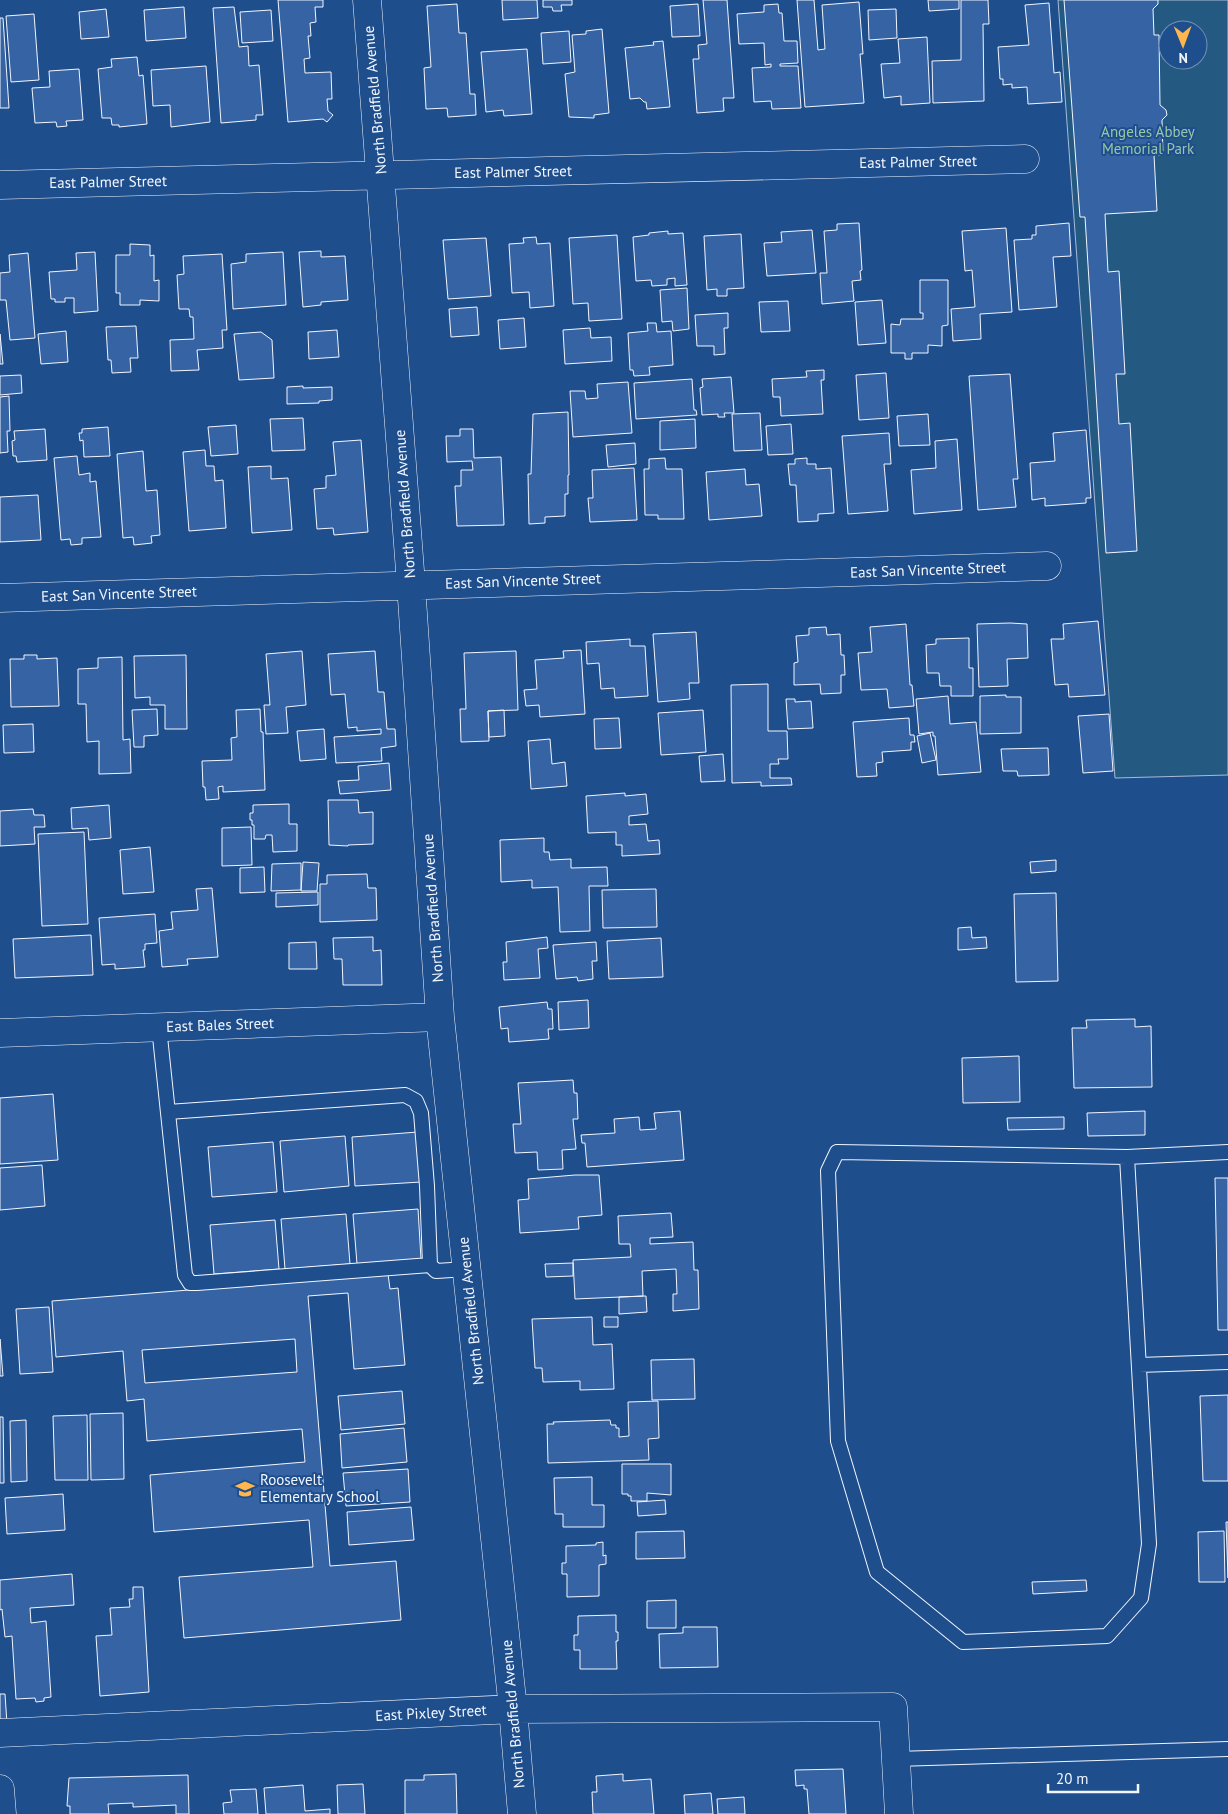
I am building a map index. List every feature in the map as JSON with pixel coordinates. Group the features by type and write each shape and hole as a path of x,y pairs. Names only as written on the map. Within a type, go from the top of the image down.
{"street":[{"name":"North Bradfield Avenue","path":"367,0 411,584 440,1017 513,1709 522,1814"},
{"name":"East Palmer Street","path":"0,185 1026,159"},
{"name":"East San Vincente Street","path":"0,598 1047,566"},
{"name":"East Bales Street","path":"0,1033 440,1017"},
{"name":"East Pixley Street","path":"0,1733 513,1709 893,1707 896,1759"},
{"path":"896,1759 899,1814"},
{"path":"0,1789 2,1814"}],"lane":[{"path":"159,1027 185,1275 190,1283 197,1284 430,1265"},
{"path":"168,1112 405,1095 416,1101 421,1113 427,1186 430,1265 436,1271 467,1269"},
{"path":"1128,1157 1149,1544 1142,1598 1106,1636 963,1642 877,1572 838,1441 828,1171 837,1152 1128,1157 1228,1152"},
{"path":"1139,1365 1228,1362"},
{"path":"896,1759 1228,1749"}],"green space":[{"name":"Angeles Abbey Memorial Park","path":"1058,0 1228,0 1228,775 1115,778"}],"building":[{"path":"278,0 323,0 323,7 315,7 316,22 310,23 311,36 308,36 310,58 304,59 305,73 331,72 332,99 327,99 328,111 333,115 327,122 323,119 288,122"},
{"path":"502,0 537,0 538,18 503,20"},
{"path":"543,0 572,0 572,5 561,5 562,11 553,11 552,7 543,7"},
{"path":"703,0 727,0 734,98 723,98 724,111 697,113 693,59 699,59 698,45 707,44"},
{"path":"797,0 814,0 818,50 825,49 822,5 859,2 863,54 860,54 864,103 805,107"},
{"path":"928,0 959,0 959,9 929,11"},
{"path":"961,0 988,0 989,24 983,24 984,101 933,103 932,61 961,60"},
{"path":"1064,0 1158,0 1158,4 1153,9 1154,35 1158,35 1160,105 1166,110 1167,115 1162,120 1163,155 1154,155 1157,211 1105,214 1108,272 1119,271 1125,374 1116,374 1119,424 1130,423 1137,551 1106,553 1085,217 1080,217"},
{"path":"1049,3 1054,73 1060,72 1062,102 1028,104 1027,87 1012,88 1012,84 1003,85 1003,79 1000,79 998,47 1029,45 1025,5"},
{"path":"457,4 459,33 466,33 470,94 475,94 476,115 448,117 447,108 426,109 424,68 431,67 427,6"},
{"path":"698,4 700,36 672,37 670,6"},
{"path":"778,4 779,13 782,13 784,41 797,41 798,63 780,64 780,66 798,66 801,108 772,109 771,101 754,102 752,68 771,67 771,64 765,65 764,43 739,44 737,14 764,12 764,5"},
{"path":"184,7 186,38 146,41 144,10"},
{"path":"234,7 239,47 248,46 249,66 259,65 263,115 256,115 256,120 221,123 213,8"},
{"path":"106,9 109,37 81,39 79,12"},
{"path":"896,9 897,38 869,40 868,10"},
{"path":"271,10 273,41 242,43 240,12"},
{"path":"34,14 39,80 11,82 6,16"},
{"path":"0,18 3,18 9,108 0,108"},
{"path":"602,29 609,113 594,115 594,118 569,117 565,74 575,72 572,35 586,34 586,31"},
{"path":"569,31 571,62 543,64 541,33"},
{"path":"927,37 930,103 901,105 901,96 884,98 881,64 900,63 898,39"},
{"path":"663,41 670,107 647,109 646,102 640,98 630,99 625,48 654,45 653,42"},
{"path":"527,49 532,114 504,116 503,110 486,112 481,52"},
{"path":"137,57 139,76 143,75 147,124 119,127 119,125 112,125 111,118 102,118 98,69 112,67 111,59"},
{"path":"206,66 210,122 171,127 170,105 153,106 151,70"},
{"path":"79,69 83,120 66,121 67,126 57,127 56,122 35,123 32,88 50,87 49,71"},
{"path":"859,223 862,270 860,271 861,280 852,281 854,301 822,304 820,273 827,273 824,231 837,230 837,224"},
{"path":"1069,223 1071,256 1053,257 1057,307 1019,310 1014,240 1032,239 1032,235 1036,235 1036,226"},
{"path":"1006,228 1012,312 980,314 981,339 953,341 951,309 975,307 972,270 965,271 962,231"},
{"path":"812,230 816,273 767,276 764,243 782,242 781,232"},
{"path":"668,231 668,234 683,233 687,285 675,286 675,278 667,279 667,285 652,286 651,280 636,281 633,237"},
{"path":"741,234 744,288 727,289 727,296 717,296 717,289 707,290 704,236"},
{"path":"617,235 622,319 589,321 588,303 573,304 569,238"},
{"path":"536,237 537,244 550,243 554,306 530,308 529,292 512,293 509,244 524,243 523,238"},
{"path":"486,238 491,296 448,299 443,240"},
{"path":"130,244 150,245 150,256 154,255 154,281 159,280 159,301 140,300 140,305 120,305 120,293 116,293 116,255 130,255"},
{"path":"321,251 321,257 345,256 348,300 321,302 321,305 303,307 299,252"},
{"path":"95,252 98,311 74,313 74,298 65,298 65,302 55,302 55,299 51,299 49,272 77,270 76,253"},
{"path":"283,252 286,305 233,309 231,264 246,262 246,254"},
{"path":"28,253 35,338 10,340 6,300 0,300 0,273 10,272 9,255"},
{"path":"222,254 227,330 222,330 223,348 197,350 199,370 171,371 170,340 194,339 193,317 190,317 189,309 179,309 177,275 184,274 183,256"},
{"path":"920,280 948,280 948,325 942,326 942,346 928,345 928,353 912,353 912,359 905,359 905,353 891,353 891,324 900,325 901,319 923,319 923,313 920,313"},
{"path":"687,288 689,329 673,331 672,321 662,322 660,290"},
{"path":"882,300 886,343 858,345 855,302"},
{"path":"788,301 790,331 761,332 759,302"},
{"path":"477,307 479,335 451,337 449,309"},
{"path":"728,313 728,328 724,328 725,354 714,355 714,346 697,346 695,315"},
{"path":"524,318 526,347 500,349 498,320"},
{"path":"647,323 656,323 657,332 671,331 673,365 649,367 650,375 634,376 633,370 630,370 628,333 648,331"},
{"path":"136,326 138,358 130,358 131,372 112,373 111,360 108,360 106,327"},
{"path":"590,328 591,338 611,337 612,361 565,364 563,330"},
{"path":"337,330 339,357 309,359 308,332"},
{"path":"66,331 68,362 41,364 38,334"},
{"path":"261,332 272,340 274,378 239,380 234,334"},
{"path":"0,334 3,364 0,364"},
{"path":"824,370 824,380 821,380 823,414 781,416 780,397 773,397 772,379 807,377 806,371"},
{"path":"886,373 889,418 859,420 856,375"},
{"path":"1010,374 1018,479 1013,479 1016,507 978,510 969,376"},
{"path":"21,375 22,393 0,395 0,376"},
{"path":"731,377 734,413 724,413 725,417 718,417 718,414 702,415 700,388 703,387 702,379"},
{"path":"692,379 694,410 696,410 697,415 636,419 634,383"},
{"path":"628,382 632,433 573,437 570,391 585,391 586,399 598,398 597,384"},
{"path":"303,386 303,388 332,387 332,400 319,401 319,403 287,404 287,387"},
{"path":"9,396 10,431 7,431 8,452 0,453 0,397"},
{"path":"568,412 569,475 568,494 565,494 565,516 545,517 545,523 529,524 528,474 531,474 533,414"},
{"path":"760,413 762,450 734,451 732,414"},
{"path":"928,414 930,445 899,446 897,416"},
{"path":"303,418 305,450 272,451 270,419"},
{"path":"695,419 696,448 660,450 660,421"},
{"path":"791,424 793,454 768,455 766,426"},
{"path":"236,425 238,454 211,456 208,427"},
{"path":"108,427 110,456 84,457 83,440 80,441 79,433 82,433 82,429"},
{"path":"45,429 47,460 17,462 16,456 13,456 12,441 15,440 14,431"},
{"path":"460,429 473,429 474,458 501,457 504,525 457,526 455,486 461,486 461,470 473,470 472,461 447,462 446,436 460,436"},
{"path":"1086,430 1091,498 1086,498 1086,503 1045,506 1045,498 1032,500 1030,463 1055,461 1053,433"},
{"path":"889,433 891,464 884,464 888,511 848,514 842,436"},
{"path":"957,439 962,510 914,514 911,470 936,468 935,441"},
{"path":"361,440 368,532 334,535 333,528 317,529 314,489 326,488 326,476 336,475 333,442"},
{"path":"635,443 636,464 608,467 606,445"},
{"path":"205,450 206,466 214,466 215,481 223,480 226,528 189,531 183,452"},
{"path":"143,451 146,491 157,490 160,535 151,536 152,543 134,545 133,537 123,538 117,454"},
{"path":"77,456 79,475 90,473 90,482 96,481 101,537 82,538 82,544 71,545 70,539 61,540 54,458"},
{"path":"665,458 666,469 682,469 684,519 658,519 658,515 645,515 644,469 649,469 649,459"},
{"path":"807,458 807,464 816,464 816,469 831,468 834,513 818,514 818,521 798,522 796,485 790,485 788,464 795,464 795,459"},
{"path":"271,466 271,479 288,478 292,530 252,533 248,467"},
{"path":"634,468 637,520 590,522 588,498 593,498 592,470"},
{"path":"745,469 746,485 759,484 762,516 709,520 706,472"},
{"path":"38,495 41,540 0,542 0,497"},
{"path":"1098,621 1105,695 1069,697 1068,684 1055,685 1051,639 1064,639 1063,624"},
{"path":"906,624 910,685 912,685 914,706 889,708 887,689 861,690 858,653 872,652 870,627"},
{"path":"977,624 1027,624 1028,658 1007,659 1008,686 979,687"},
{"path":"826,627 827,635 840,634 841,655 844,655 845,675 841,675 841,693 821,694 820,684 794,685 794,663 798,662 796,636 809,635 809,628"},
{"path":"696,632 699,683 689,683 690,699 658,702 653,634"},
{"path":"969,638 969,668 973,668 973,696 951,696 951,686 940,686 939,673 927,673 926,645 936,644 936,639"},
{"path":"630,639 630,646 645,646 648,696 615,698 614,688 601,689 599,663 587,664 586,642"},
{"path":"581,650 585,714 540,717 539,705 526,706 524,690 537,689 535,660 564,658 563,651"},
{"path":"302,651 306,705 286,707 288,733 266,734 264,705 270,705 266,654"},
{"path":"375,651 378,692 384,692 387,729 395,729 396,746 381,748 382,761 336,763 334,737 381,734 381,729 357,731 357,727 348,728 345,694 331,695 328,654"},
{"path":"516,651 518,710 488,711 489,741 461,742 460,709 466,709 464,653"},
{"path":"24,655 37,655 37,659 57,658 59,706 11,707 10,659 24,659"},
{"path":"186,655 187,729 165,729 165,705 150,705 150,697 135,698 134,656"},
{"path":"122,657 123,740 130,739 131,773 99,774 99,741 87,742 86,704 78,704 78,669 98,668 98,658"},
{"path":"768,684 768,731 787,731 788,759 778,759 779,764 770,764 770,778 791,778 792,785 761,786 761,782 732,783 731,685"},
{"path":"1006,695 1006,697 1021,697 1021,733 980,734 980,696"},
{"path":"948,696 950,724 976,722 981,772 938,775 935,736 933,736 933,732 919,734 916,699"},
{"path":"786,699 795,699 795,702 811,701 813,728 788,729"},
{"path":"157,709 158,735 144,736 144,747 134,747 132,710"},
{"path":"260,709 261,732 263,732 265,790 223,792 223,786 218,787 219,799 206,800 205,787 203,787 202,761 232,760 231,738 237,737 236,710"},
{"path":"504,710 505,736 489,737 488,711"},
{"path":"703,710 706,752 661,755 658,713"},
{"path":"1109,714 1113,771 1083,773 1078,716"},
{"path":"619,718 621,748 595,749 594,719"},
{"path":"909,718 910,735 914,735 915,742 911,742 911,750 882,752 883,762 876,763 877,776 857,777 853,722"},
{"path":"33,724 34,752 4,753 3,725"},
{"path":"324,729 326,759 300,761 297,731"},
{"path":"930,733 936,760 922,763 917,736"},
{"path":"550,739 552,764 565,762 567,786 531,789 528,741"},
{"path":"1048,748 1049,775 1018,776 1017,771 1003,771 1001,749"},
{"path":"723,754 725,781 701,782 699,756"},
{"path":"389,763 391,790 340,794 338,781 359,780 358,766"},
{"path":"625,793 625,796 646,794 648,814 629,816 629,825 646,824 648,841 659,840 660,854 622,856 622,845 616,845 616,832 588,833 586,796"},
{"path":"328,800 358,800 359,813 373,812 373,844 329,845"},
{"path":"289,804 289,824 297,824 297,851 273,852 272,835 266,835 265,839 254,839 254,825 252,825 252,820 250,820 250,813 253,813 253,805"},
{"path":"109,805 111,838 89,840 88,828 72,829 71,808"},
{"path":"33,809 34,815 44,815 45,827 34,827 35,844 0,846 0,811"},
{"path":"251,827 252,865 222,866 222,828"},
{"path":"84,832 88,924 42,926 38,834"},
{"path":"544,838 544,852 549,852 550,860 571,859 571,868 607,867 608,886 589,886 590,931 560,932 558,887 532,888 532,880 501,882 500,840"},
{"path":"150,847 154,892 123,894 120,850"},
{"path":"1056,860 1056,871 1031,873 1030,862"},
{"path":"303,862 319,863 317,891 301,891"},
{"path":"301,863 301,890 271,891 272,864"},
{"path":"264,867 265,892 240,893 240,868"},
{"path":"367,874 368,888 376,888 377,920 320,922 320,884 327,884 327,875"},
{"path":"212,888 218,957 187,959 188,965 162,967 159,931 173,929 171,912 198,910 196,889"},
{"path":"656,889 657,927 603,928 602,890"},
{"path":"318,892 318,905 276,907 276,893"},
{"path":"1056,893 1058,981 1016,982 1014,894"},
{"path":"155,914 157,943 145,944 145,950 143,950 145,967 115,969 115,964 102,965 99,918"},
{"path":"971,927 972,938 986,937 987,948 958,950 958,928"},
{"path":"91,935 93,975 15,978 13,939"},
{"path":"373,937 373,951 381,950 382,985 343,985 342,959 334,959 333,938"},
{"path":"547,937 548,948 538,949 540,978 504,980 503,962 507,962 506,942"},
{"path":"661,938 663,977 609,979 607,941"},
{"path":"316,942 317,969 289,969 289,943"},
{"path":"596,942 597,961 592,961 593,979 578,981 577,977 556,979 553,945"},
{"path":"588,1000 589,1028 559,1030 558,1002"},
{"path":"547,1002 548,1009 552,1009 553,1029 548,1029 549,1039 509,1042 508,1028 501,1029 499,1007"},
{"path":"1135,1019 1135,1027 1151,1026 1152,1087 1074,1088 1072,1028 1087,1028 1086,1020"},
{"path":"1019,1056 1020,1102 963,1103 962,1058"},
{"path":"573,1080 574,1093 577,1093 578,1119 573,1119 576,1149 562,1150 563,1169 538,1170 537,1152 515,1153 513,1124 521,1124 518,1083"},
{"path":"53,1094 58,1160 0,1164 0,1098"},
{"path":"680,1111 684,1160 587,1167 585,1143 582,1143 581,1135 615,1133 614,1119 639,1117 640,1130 656,1129 654,1113"},
{"path":"1145,1111 1145,1135 1088,1136 1087,1113"},
{"path":"1064,1117 1064,1129 1008,1130 1007,1118"},
{"path":"418,1132 421,1182 355,1186 352,1137"},
{"path":"345,1136 349,1186 284,1192 280,1141"},
{"path":"273,1142 277,1192 212,1197 208,1147"},
{"path":"42,1165 45,1206 0,1210 0,1168"},
{"path":"599,1175 602,1215 578,1217 579,1229 520,1233 518,1200 529,1199 528,1179"},
{"path":"1215,1178 1228,1178 1228,1330 1218,1330"},
{"path":"418,1209 421,1259 357,1264 353,1214"},
{"path":"671,1213 673,1237 650,1238 650,1244 693,1242 694,1270 698,1270 699,1309 673,1311 673,1294 677,1294 676,1269 642,1271 643,1296 575,1299 573,1260 631,1257 630,1244 619,1244 618,1216"},
{"path":"346,1214 350,1264 285,1269 281,1219"},
{"path":"275,1220 279,1269 214,1274 210,1225"},
{"path":"573,1263 573,1276 546,1277 545,1264"},
{"path":"388,1274 390,1289 398,1288 405,1365 354,1369 348,1293 308,1296 330,1566 396,1561 401,1620 184,1638 179,1577 313,1567 309,1520 154,1532 150,1475 305,1462 302,1429 147,1441 144,1399 127,1401 123,1351 56,1357 52,1301","holes":["295,1339 297,1372 145,1383 142,1350"]},
{"path":"646,1296 647,1312 619,1314 619,1297"},
{"path":"49,1307 53,1372 20,1374 16,1309"},
{"path":"592,1317 593,1345 612,1344 614,1389 580,1390 580,1381 543,1382 542,1368 535,1368 532,1319"},
{"path":"604,1317 618,1317 618,1327 604,1327"},
{"path":"0,1339 3,1376 0,1376"},
{"path":"694,1359 695,1399 652,1400 651,1360"},
{"path":"402,1391 405,1424 341,1430 338,1396"},
{"path":"1228,1395 1228,1481 1203,1481 1200,1396"},
{"path":"658,1401 659,1438 648,1439 649,1460 548,1463 547,1424 554,1424 553,1422 610,1420 611,1425 616,1425 616,1428 619,1428 619,1437 629,1436 628,1402"},
{"path":"123,1413 124,1479 91,1480 90,1414"},
{"path":"87,1415 88,1480 55,1480 53,1416"},
{"path":"0,1417 3,1417 4,1483 0,1483"},
{"path":"26,1420 27,1481 11,1482 10,1421"},
{"path":"404,1428 407,1462 342,1468 340,1434"},
{"path":"622,1464 671,1464 671,1495 647,1493 647,1501 631,1501 631,1496 622,1494"},
{"path":"408,1469 410,1502 346,1506 343,1473"},
{"path":"592,1477 592,1505 604,1505 604,1527 563,1527 563,1514 555,1514 554,1478"},
{"path":"63,1494 65,1530 7,1534 5,1498"},
{"path":"665,1500 666,1514 638,1516 637,1502"},
{"path":"411,1507 414,1540 349,1545 347,1512"},
{"path":"1226,1522 1228,1522 1228,1578"},
{"path":"684,1531 685,1558 636,1559 636,1532"},
{"path":"1224,1531 1225,1582 1199,1582 1198,1532"},
{"path":"603,1542 603,1556 606,1555 606,1564 599,1565 599,1596 567,1597 567,1574 562,1574 562,1563 566,1563 566,1546 596,1545 596,1543"},
{"path":"72,1574 74,1605 30,1608 31,1623 46,1621 51,1697 44,1698 44,1701 36,1702 35,1698 16,1699 12,1636 5,1637 2,1609 0,1610 0,1580"},
{"path":"1086,1580 1087,1591 1033,1594 1032,1582"},
{"path":"133,1587 143,1587 149,1692 100,1696 96,1636 112,1635 110,1608 130,1607 129,1599 133,1599"},
{"path":"676,1600 676,1628 647,1628 647,1601"},
{"path":"616,1615 616,1632 618,1632 618,1641 616,1641 617,1669 580,1669 580,1650 574,1650 574,1635 578,1635 578,1616"},
{"path":"683,1627 717,1627 718,1667 660,1668 659,1634 683,1633"},
{"path":"0,1694 5,1694 7,1724 0,1724"},
{"path":"843,1769 846,1814 809,1814 807,1789 804,1789 804,1785 796,1786 795,1770"},
{"path":"456,1774 457,1814 405,1814 405,1780 424,1780 424,1775"},
{"path":"623,1774 623,1781 651,1779 654,1814 593,1814 592,1792 597,1792 596,1776"},
{"path":"188,1775 189,1814 176,1814 176,1805 133,1807 133,1803 108,1804 109,1814 70,1814 70,1806 67,1806 69,1778"},
{"path":"363,1784 365,1814 338,1814 337,1785"},
{"path":"303,1785 305,1811 330,1809 330,1814 266,1814 264,1788"},
{"path":"256,1789 258,1814 224,1814 223,1803 232,1802 230,1790"},
{"path":"711,1793 713,1814 685,1814 684,1795"},
{"path":"744,1797 745,1814 718,1814 717,1799"}],"place":[{"name":"Roosevelt Elementary School","path":"245,1489"}]}
